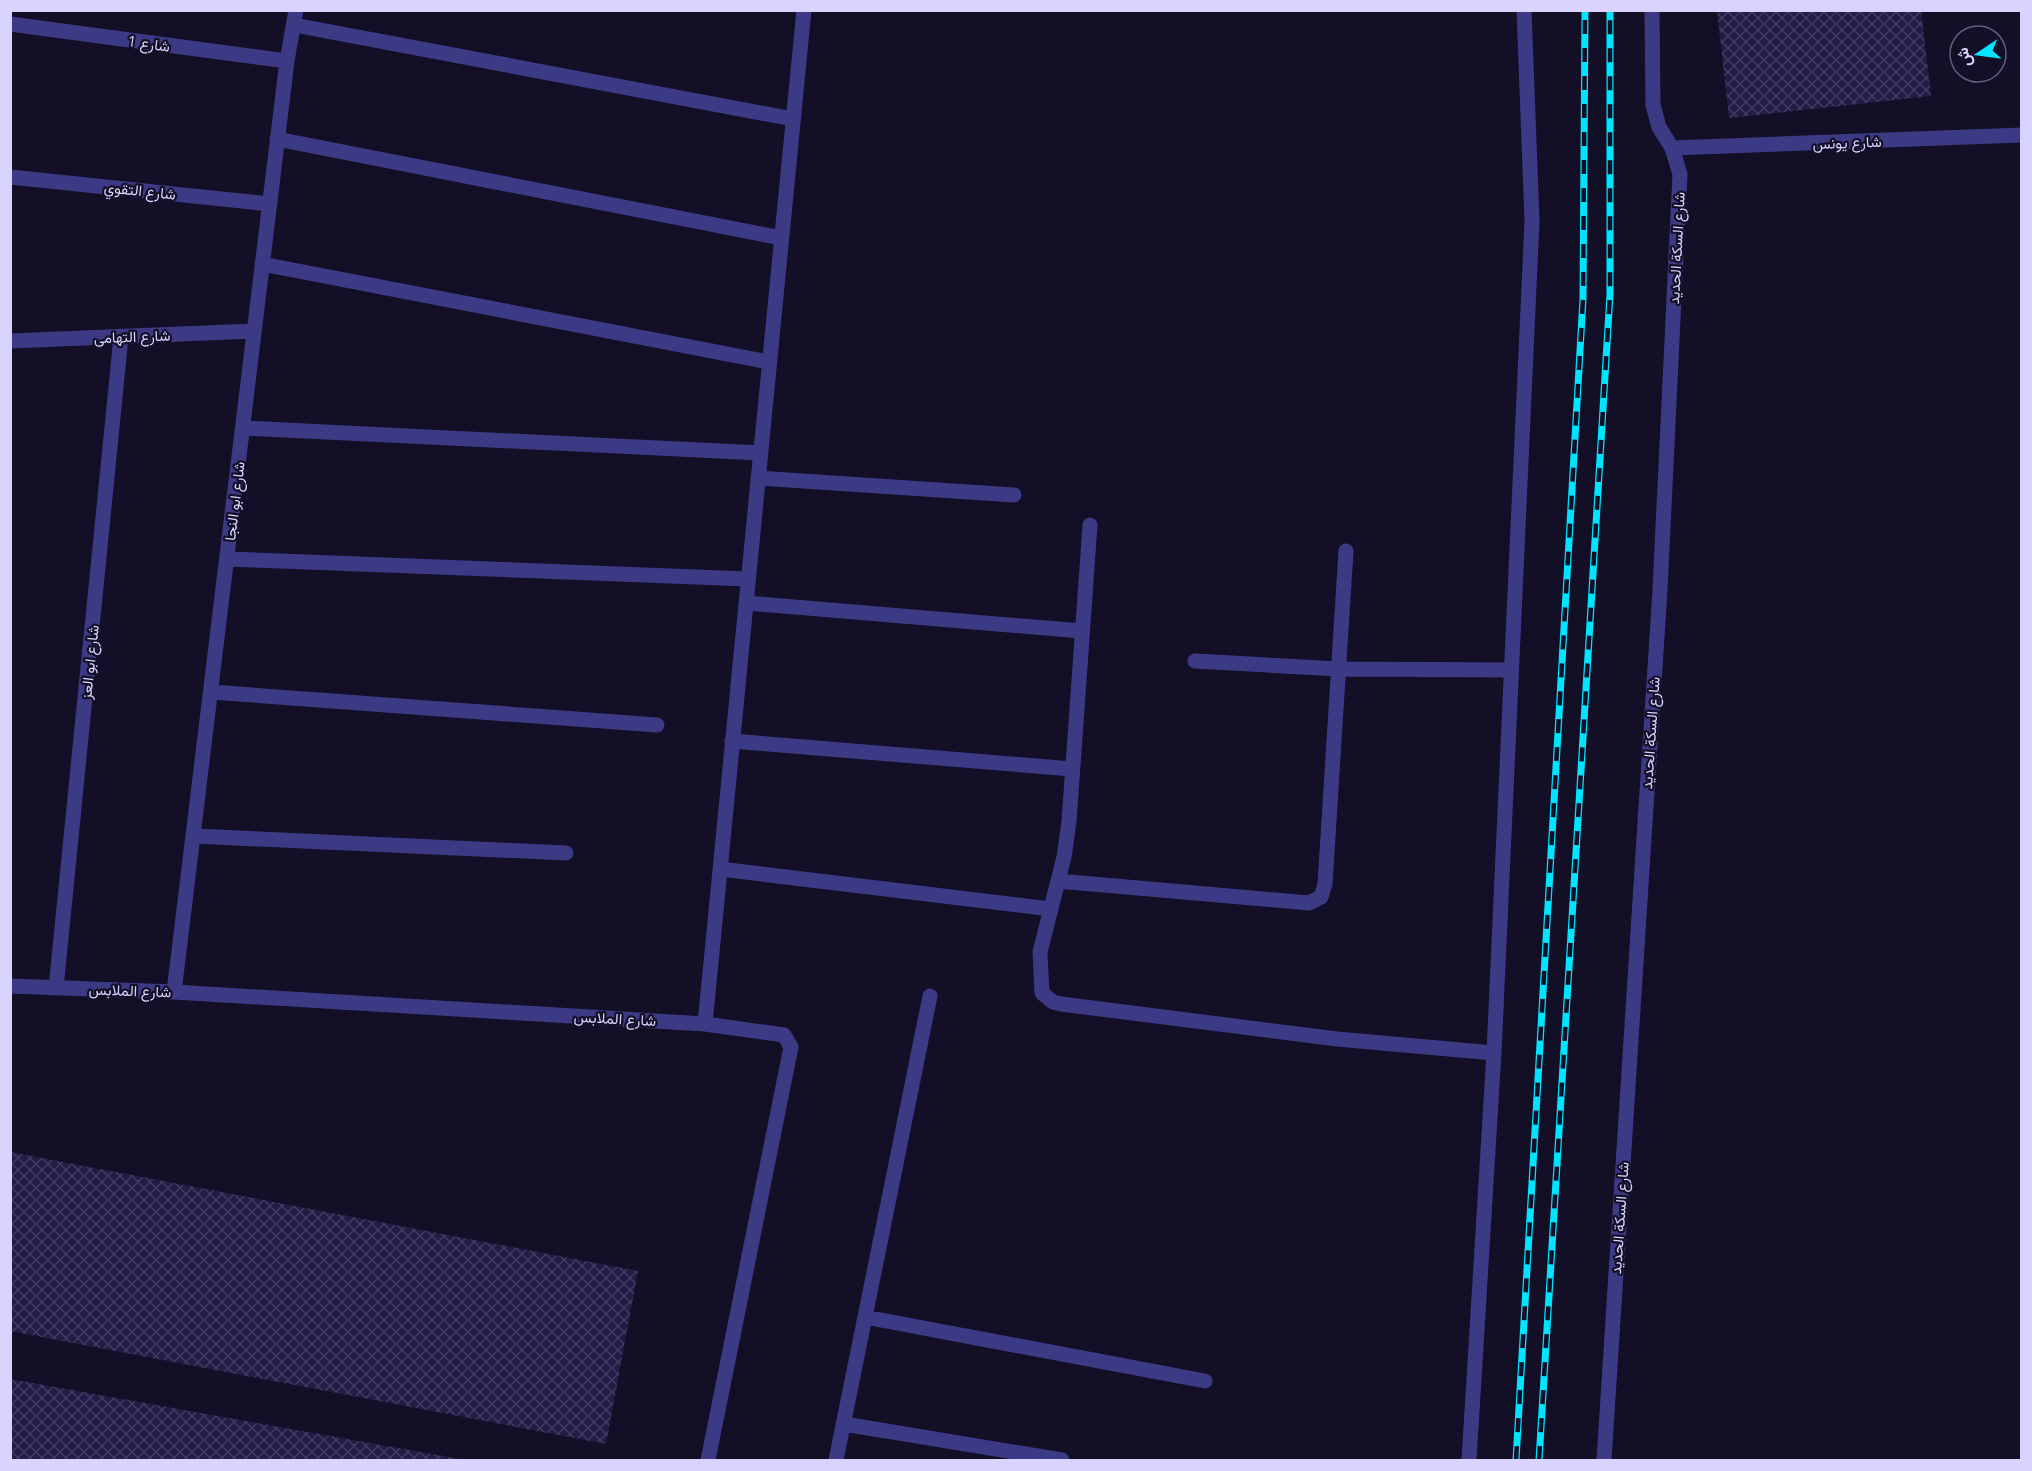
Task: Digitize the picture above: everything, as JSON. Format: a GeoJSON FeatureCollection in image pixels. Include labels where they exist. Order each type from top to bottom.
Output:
{"type":"FeatureCollection","features":[{"type":"Feature","properties":{"kind":"street"},"geometry":{"type":"LineString","coordinates":[[705,1024],[804,10]]}},
{"type":"Feature","properties":{"kind":"street"},"geometry":{"type":"LineString","coordinates":[[1468,1461],[1494,1053],[1532,221],[1524,10]]}},
{"type":"Feature","properties":{"kind":"street","name":"شارع السكة الحديد"},"geometry":{"type":"LineString","coordinates":[[1604,1461],[1660,590],[1680,174],[1672,148],[1659,128],[1653,105],[1652,10]]}},
{"type":"Feature","properties":{"kind":"street"},"geometry":{"type":"LineString","coordinates":[[295,18],[793,119]]}},
{"type":"Feature","properties":{"kind":"street","name":"شارع ابو النجا"},"geometry":{"type":"LineString","coordinates":[[174,992],[277,139],[295,18]]}},
{"type":"Feature","properties":{"kind":"street","name":"شارع 1"},"geometry":{"type":"LineString","coordinates":[[10,24],[287,61]]}},
{"type":"Feature","properties":{"kind":"street","name":"شارع يونس"},"geometry":{"type":"LineString","coordinates":[[1672,148],[2022,135]]}},
{"type":"Feature","properties":{"kind":"street"},"geometry":{"type":"LineString","coordinates":[[277,139],[781,238]]}},
{"type":"Feature","properties":{"kind":"street","name":"شارع التقوي"},"geometry":{"type":"LineString","coordinates":[[10,177],[270,204]]}},
{"type":"Feature","properties":{"kind":"street"},"geometry":{"type":"LineString","coordinates":[[262,264],[769,362]]}},
{"type":"Feature","properties":{"kind":"street","name":"شارع التهامى"},"geometry":{"type":"LineString","coordinates":[[10,341],[254,331]]}},
{"type":"Feature","properties":{"kind":"street","name":"شارع ابو العز"},"geometry":{"type":"LineString","coordinates":[[56,988],[121,337]]}},
{"type":"Feature","properties":{"kind":"street"},"geometry":{"type":"LineString","coordinates":[[243,428],[760,453]]}},
{"type":"Feature","properties":{"kind":"street"},"geometry":{"type":"LineString","coordinates":[[758,478],[1014,495]]}},
{"type":"Feature","properties":{"kind":"street"},"geometry":{"type":"LineString","coordinates":[[1090,525],[1066,844],[1040,952],[1042,993],[1053,1002],[1337,1039],[1494,1053]]}},
{"type":"Feature","properties":{"kind":"street"},"geometry":{"type":"LineString","coordinates":[[1058,881],[1309,903],[1322,897],[1325,884],[1346,551]]}},
{"type":"Feature","properties":{"kind":"street"},"geometry":{"type":"LineString","coordinates":[[227,559],[748,579]]}},
{"type":"Feature","properties":{"kind":"street"},"geometry":{"type":"LineString","coordinates":[[746,603],[1082,631]]}},
{"type":"Feature","properties":{"kind":"street"},"geometry":{"type":"LineString","coordinates":[[1195,661],[1339,669],[1511,670]]}},
{"type":"Feature","properties":{"kind":"street"},"geometry":{"type":"LineString","coordinates":[[211,692],[657,725]]}},
{"type":"Feature","properties":{"kind":"street"},"geometry":{"type":"LineString","coordinates":[[732,741],[1072,769]]}},
{"type":"Feature","properties":{"kind":"street"},"geometry":{"type":"LineString","coordinates":[[193,836],[566,853]]}},
{"type":"Feature","properties":{"kind":"street"},"geometry":{"type":"LineString","coordinates":[[720,869],[1051,909]]}},
{"type":"Feature","properties":{"kind":"street","name":"شارع الملابس"},"geometry":{"type":"LineString","coordinates":[[10,986],[174,992],[705,1024],[777,1032],[784,1035],[791,1047],[708,1461]]}},
{"type":"Feature","properties":{"kind":"street"},"geometry":{"type":"LineString","coordinates":[[836,1461],[930,996]]}},
{"type":"Feature","properties":{"kind":"street"},"geometry":{"type":"LineString","coordinates":[[865,1317],[1205,1381]]}},
{"type":"Feature","properties":{"kind":"street"},"geometry":{"type":"LineString","coordinates":[[844,1424],[1062,1461]]}},
{"type":"Feature","properties":{"kind":"building"},"geometry":{"type":"Polygon","coordinates":[[[1717,10],[1921,10],[1931,96],[1729,118],[1717,10]]]}},
{"type":"Feature","properties":{"kind":"building"},"geometry":{"type":"Polygon","coordinates":[[[10,1152],[638,1271],[606,1444],[10,1331],[10,1152]]]}},
{"type":"Feature","properties":{"kind":"building"},"geometry":{"type":"Polygon","coordinates":[[[10,1379],[460,1459],[460,1460],[10,1460],[10,1379]]]}},
{"type":"Feature","properties":{"kind":"railway"},"geometry":{"type":"LineString","coordinates":[[1516,1460],[1583,299],[1585,10]]}},
{"type":"Feature","properties":{"kind":"railway"},"geometry":{"type":"LineString","coordinates":[[1539,1460],[1610,294],[1610,10]]}}]}
